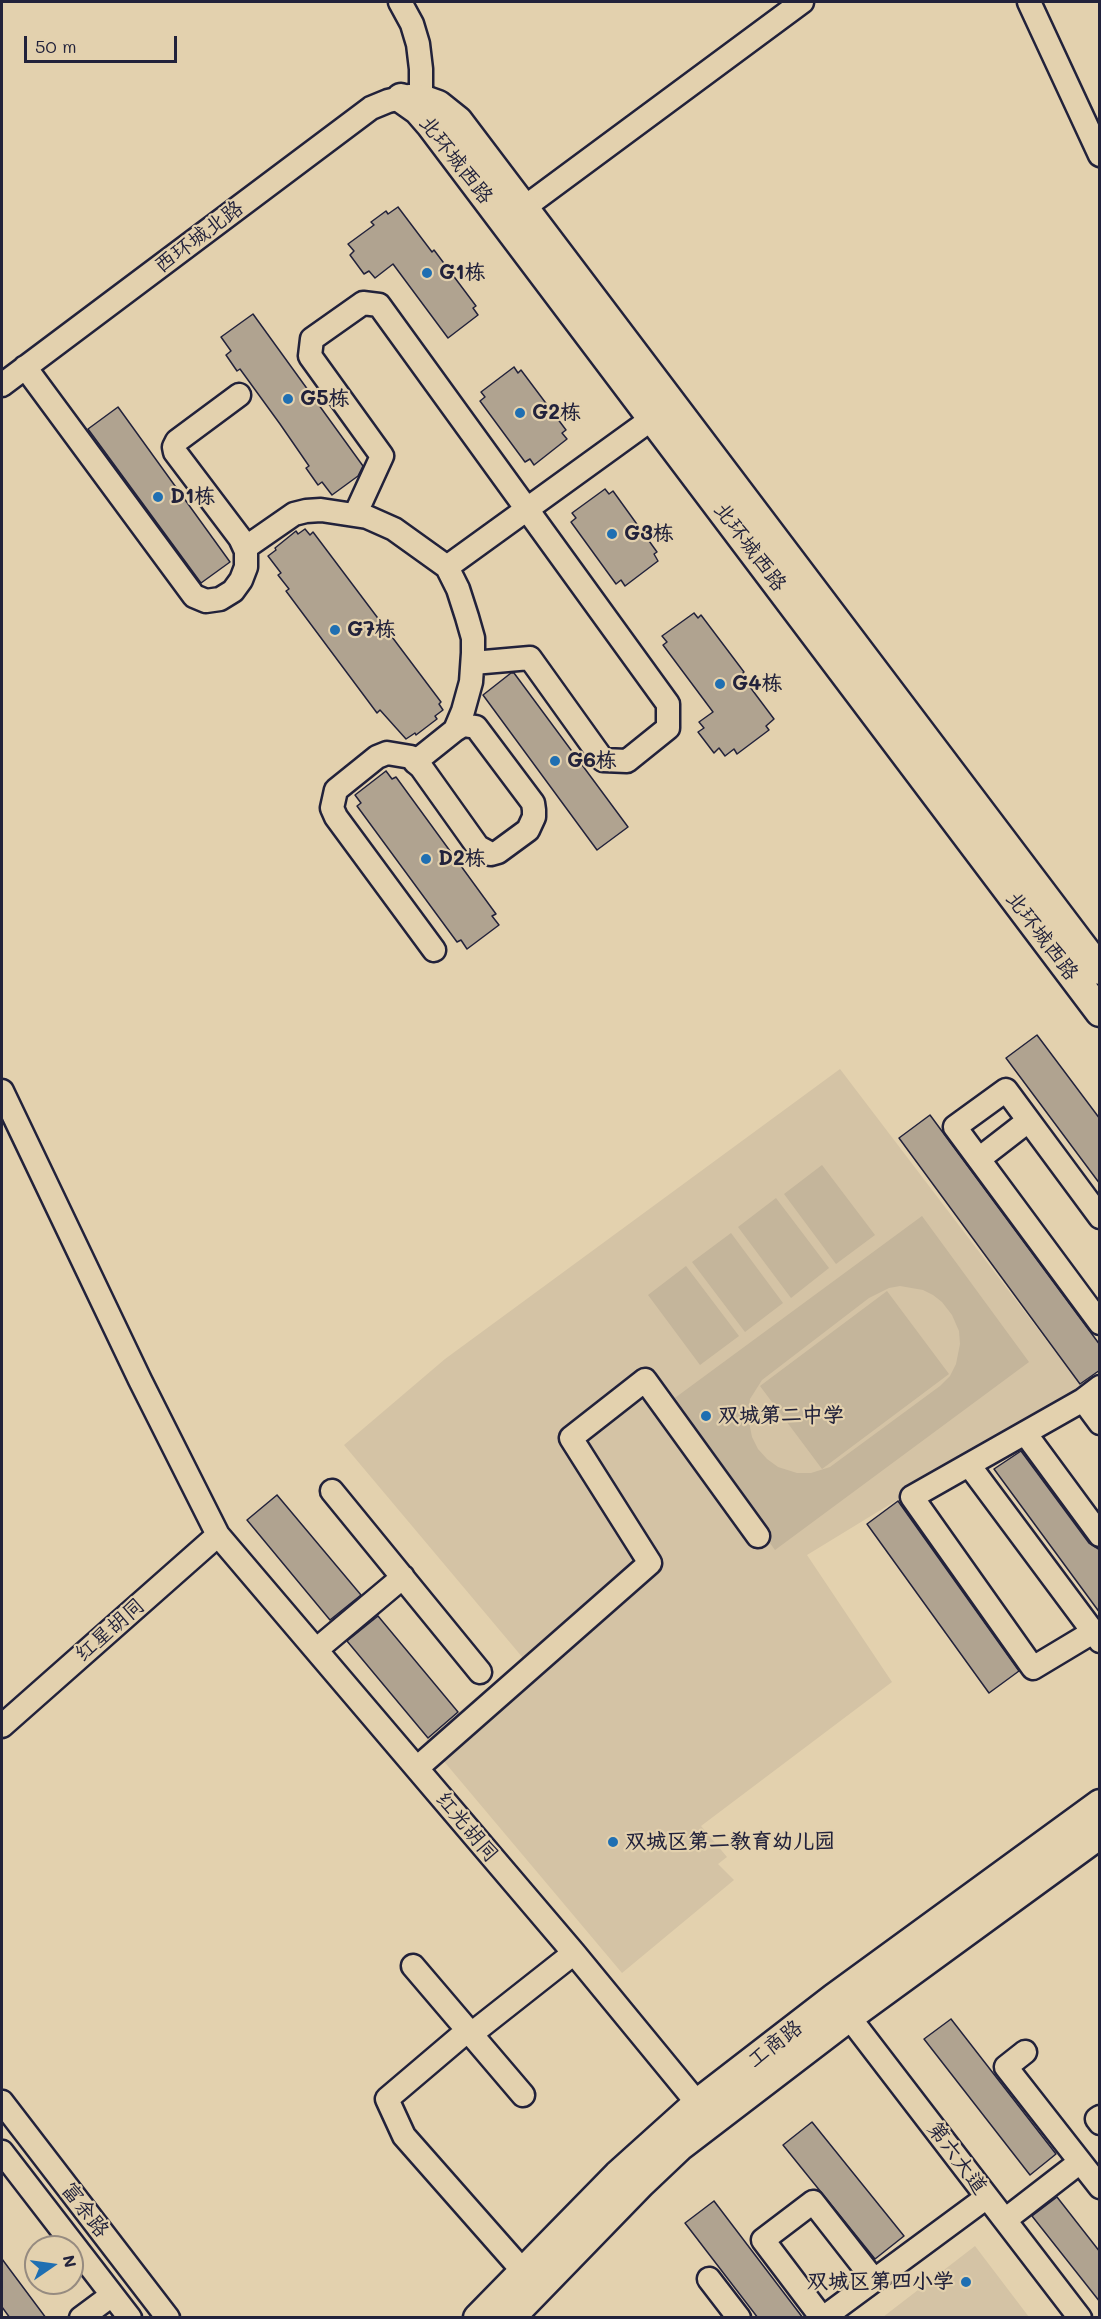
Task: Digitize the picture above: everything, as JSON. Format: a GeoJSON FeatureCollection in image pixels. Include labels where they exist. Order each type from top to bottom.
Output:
{"type":"FeatureCollection","features":[{"type":"Feature","properties":{"kind":"main road","name":"北环城西路"},"geometry":{"type":"LineString","coordinates":[[413,103],[438,105],[458,121],[525,207],[663,411],[1100,1012]]}},
{"type":"Feature","properties":{"kind":"main road","name":"北环城西路"},"geometry":{"type":"LineString","coordinates":[[413,103],[663,411],[1100,970]]}},
{"type":"Feature","properties":{"kind":"main road","name":"工商路"},"geometry":{"type":"LineString","coordinates":[[478,2318],[618,2175],[705,2113],[842,2008],[1100,1804]]}},
{"type":"Feature","properties":{"kind":"main road","name":"工商路"},"geometry":{"type":"LineString","coordinates":[[842,2008],[1100,1834]]}},
{"type":"Feature","properties":{"kind":"main road","name":"工商路"},"geometry":{"type":"LineString","coordinates":[[510,2318],[679,2147],[705,2113]]}},
{"type":"Feature","properties":{"kind":"street"},"geometry":{"type":"LineString","coordinates":[[400,2],[412,24],[418,44],[421,69],[413,103]]}},
{"type":"Feature","properties":{"kind":"street"},"geometry":{"type":"LineString","coordinates":[[525,207],[802,2]]}},
{"type":"Feature","properties":{"kind":"street"},"geometry":{"type":"LineString","coordinates":[[1029,2],[1100,155]]}},
{"type":"Feature","properties":{"kind":"street","name":"西环城北路"},"geometry":{"type":"LineString","coordinates":[[2,385],[371,108],[388,100],[413,103]]}},
{"type":"Feature","properties":{"kind":"street"},"geometry":{"type":"LineString","coordinates":[[355,515],[382,456],[310,356],[312,339],[363,303],[379,306],[669,704],[668,728],[627,761],[603,760],[530,658],[473,663]]}},
{"type":"Feature","properties":{"kind":"street"},"geometry":{"type":"LineString","coordinates":[[25,368],[194,596],[206,601],[220,599],[233,591],[246,567],[245,548],[240,538],[175,452],[174,447],[177,441],[239,395]]}},
{"type":"Feature","properties":{"kind":"street"},"geometry":{"type":"LineString","coordinates":[[447,567],[663,411]]}},
{"type":"Feature","properties":{"kind":"street"},"geometry":{"type":"LineString","coordinates":[[245,548],[285,520],[300,513],[321,510],[367,517],[394,529],[447,567],[458,589],[473,638],[473,663],[467,698],[455,730]]}},
{"type":"Feature","properties":{"kind":"street"},"geometry":{"type":"LineString","coordinates":[[415,762],[455,730],[470,724],[482,732],[533,803],[534,817],[528,830],[498,852],[491,854],[478,847],[411,757],[387,753],[377,757],[336,790],[332,808],[336,817],[434,950]]}},
{"type":"Feature","properties":{"kind":"street"},"geometry":{"type":"LineString","coordinates":[[1100,1217],[1006,1090],[955,1127],[1100,1323]]}},
{"type":"Feature","properties":{"kind":"street","name":"红光胡同"},"geometry":{"type":"LineString","coordinates":[[2,1092],[140,1380],[218,1535],[574,1953],[705,2113]]}},
{"type":"Feature","properties":{"kind":"street"},"geometry":{"type":"LineString","coordinates":[[979,1159],[1028,1121]]}},
{"type":"Feature","properties":{"kind":"street"},"geometry":{"type":"LineString","coordinates":[[417,1768],[650,1563],[571,1438],[645,1380],[758,1536]]}},
{"type":"Feature","properties":{"kind":"street"},"geometry":{"type":"LineString","coordinates":[[969,1465],[1096,1637],[1033,1668],[912,1497],[1091,1394],[1100,1423]]}},
{"type":"Feature","properties":{"kind":"street"},"geometry":{"type":"LineString","coordinates":[[1025,1433],[1100,1535]]}},
{"type":"Feature","properties":{"kind":"street"},"geometry":{"type":"LineString","coordinates":[[332,1491],[480,1672]]}},
{"type":"Feature","properties":{"kind":"street","name":"红星胡同"},"geometry":{"type":"LineString","coordinates":[[2,1726],[218,1535]]}},
{"type":"Feature","properties":{"kind":"street"},"geometry":{"type":"LineString","coordinates":[[316,1650],[403,1577]]}},
{"type":"Feature","properties":{"kind":"street"},"geometry":{"type":"LineString","coordinates":[[523,2271],[404,2136],[387,2099],[574,1953]]}},
{"type":"Feature","properties":{"kind":"street"},"geometry":{"type":"LineString","coordinates":[[413,1966],[523,2095]]}},
{"type":"Feature","properties":{"kind":"street","name":"第六大道"},"geometry":{"type":"LineString","coordinates":[[842,2008],[1080,2318]]}},
{"type":"Feature","properties":{"kind":"street"},"geometry":{"type":"LineString","coordinates":[[1025,2052],[1006,2067],[1100,2187]]}},
{"type":"Feature","properties":{"kind":"street","name":"富余路"},"geometry":{"type":"LineString","coordinates":[[2,2102],[168,2318]]}},
{"type":"Feature","properties":{"kind":"street"},"geometry":{"type":"LineString","coordinates":[[1100,2117],[1097,2119],[1100,2122]]}},
{"type":"Feature","properties":{"kind":"street","name":"富余路"},"geometry":{"type":"LineString","coordinates":[[2,2152],[130,2318]]}},
{"type":"Feature","properties":{"kind":"street"},"geometry":{"type":"LineString","coordinates":[[1005,2220],[1080,2162]]}},
{"type":"Feature","properties":{"kind":"street"},"geometry":{"type":"LineString","coordinates":[[874,2280],[813,2202],[763,2240],[822,2318],[987,2198]]}},
{"type":"Feature","properties":{"kind":"street"},"geometry":{"type":"LineString","coordinates":[[709,2279],[739,2318]]}},
{"type":"Feature","properties":{"kind":"street"},"geometry":{"type":"LineString","coordinates":[[81,2318],[112,2295]]}},
{"type":"Feature","properties":{"kind":"shaded area","name":"双城第二中学"},"geometry":{"type":"Polygon","coordinates":[[[840,1069],[1082,1387],[807,1555],[892,1682],[701,1826],[727,1857],[718,1864],[734,1880],[622,1973],[426,1740],[523,1658],[344,1445],[445,1359],[840,1069]]]}},
{"type":"Feature","properties":{"kind":"shaded area"},"geometry":{"type":"Polygon","coordinates":[[[822,1165],[875,1235],[836,1264],[784,1194],[822,1165]]]}},
{"type":"Feature","properties":{"kind":"shaded area"},"geometry":{"type":"Polygon","coordinates":[[[776,1198],[829,1268],[791,1298],[738,1227],[776,1198]]]}},
{"type":"Feature","properties":{"kind":"shaded area"},"geometry":{"type":"Polygon","coordinates":[[[922,1216],[1029,1362],[775,1550],[668,1403],[922,1216]],[[900,1286],[889,1288],[869,1298],[762,1380],[750,1399],[748,1417],[752,1437],[758,1449],[767,1459],[778,1467],[797,1473],[811,1473],[830,1467],[940,1386],[950,1376],[956,1364],[960,1344],[959,1331],[952,1315],[942,1302],[923,1290],[900,1286]]]}},
{"type":"Feature","properties":{"kind":"shaded area"},"geometry":{"type":"Polygon","coordinates":[[[731,1233],[783,1303],[745,1332],[692,1262],[731,1233]]]}},
{"type":"Feature","properties":{"kind":"shaded area"},"geometry":{"type":"Polygon","coordinates":[[[686,1266],[739,1336],[700,1365],[648,1295],[686,1266]]]}},
{"type":"Feature","properties":{"kind":"shaded area"},"geometry":{"type":"Polygon","coordinates":[[[887,1291],[949,1374],[822,1469],[760,1386],[887,1291]]]}},
{"type":"Feature","properties":{"kind":"shaded area","name":"双城区第四小学"},"geometry":{"type":"Polygon","coordinates":[[[975,2246],[1029,2317],[883,2317],[975,2246]]]}},
{"type":"Feature","properties":{"kind":"building","name":"G1栋"},"geometry":{"type":"Polygon","coordinates":[[[398,207],[476,306],[473,308],[478,315],[448,338],[393,264],[375,278],[369,271],[364,274],[350,255],[354,251],[348,244],[374,225],[371,222],[386,211],[388,214],[398,207]]]}},
{"type":"Feature","properties":{"kind":"building","name":"G5栋"},"geometry":{"type":"Polygon","coordinates":[[[253,314],[363,466],[358,476],[332,495],[322,482],[318,485],[306,468],[309,466],[280,424],[240,369],[237,371],[226,355],[231,351],[221,337],[253,314]]]}},
{"type":"Feature","properties":{"kind":"building","name":"G2栋"},"geometry":{"type":"Polygon","coordinates":[[[514,367],[518,373],[521,370],[566,430],[562,433],[567,439],[534,465],[530,459],[525,462],[480,401],[485,397],[481,392],[514,367]]]}},
{"type":"Feature","properties":{"kind":"building","name":"D1栋"},"geometry":{"type":"Polygon","coordinates":[[[118,407],[230,562],[201,583],[88,429],[118,407]]]}},
{"type":"Feature","properties":{"kind":"building","name":"G3栋"},"geometry":{"type":"Polygon","coordinates":[[[605,489],[609,494],[613,491],[657,552],[654,554],[658,561],[625,586],[621,580],[616,584],[571,522],[576,518],[572,513],[605,489]]]}},
{"type":"Feature","properties":{"kind":"building","name":"G7栋"},"geometry":{"type":"Polygon","coordinates":[[[305,529],[310,535],[313,532],[441,702],[439,704],[443,710],[435,716],[437,719],[416,735],[415,733],[406,739],[380,710],[377,713],[286,591],[289,589],[278,575],[281,573],[268,556],[296,531],[298,534],[305,529]]]}},
{"type":"Feature","properties":{"kind":"building","name":"G4栋"},"geometry":{"type":"Polygon","coordinates":[[[694,613],[698,618],[701,615],[744,672],[741,675],[774,719],[766,726],[769,730],[737,754],[734,749],[725,756],[719,748],[714,753],[698,732],[704,728],[699,722],[713,712],[663,645],[667,642],[662,636],[694,613]]]}},
{"type":"Feature","properties":{"kind":"building","name":"G6栋"},"geometry":{"type":"Polygon","coordinates":[[[514,673],[628,827],[597,850],[483,695],[514,673]]]}},
{"type":"Feature","properties":{"kind":"building","name":"D2栋"},"geometry":{"type":"Polygon","coordinates":[[[386,771],[392,779],[396,777],[496,914],[492,916],[499,925],[467,949],[461,940],[457,942],[357,806],[361,803],[355,795],[386,771]]]}},
{"type":"Feature","properties":{"kind":"building"},"geometry":{"type":"Polygon","coordinates":[[[1037,1035],[1100,1119],[1100,1184],[1006,1058],[1037,1035]]]}},
{"type":"Feature","properties":{"kind":"building"},"geometry":{"type":"Polygon","coordinates":[[[930,1115],[1100,1345],[1100,1370],[1080,1384],[899,1138],[930,1115]]]}},
{"type":"Feature","properties":{"kind":"building"},"geometry":{"type":"Polygon","coordinates":[[[1021,1451],[1089,1543],[1100,1550],[1100,1613],[994,1469],[1021,1451]]]}},
{"type":"Feature","properties":{"kind":"building"},"geometry":{"type":"Polygon","coordinates":[[[277,1495],[361,1595],[330,1620],[247,1520],[277,1495]]]}},
{"type":"Feature","properties":{"kind":"building"},"geometry":{"type":"Polygon","coordinates":[[[898,1501],[1019,1671],[989,1693],[867,1524],[898,1501]]]}},
{"type":"Feature","properties":{"kind":"building"},"geometry":{"type":"Polygon","coordinates":[[[378,1616],[458,1712],[428,1738],[347,1641],[378,1616]]]}},
{"type":"Feature","properties":{"kind":"building"},"geometry":{"type":"Polygon","coordinates":[[[951,2019],[1056,2154],[1030,2175],[924,2039],[951,2019]]]}},
{"type":"Feature","properties":{"kind":"building"},"geometry":{"type":"Polygon","coordinates":[[[812,2122],[904,2236],[875,2259],[783,2145],[812,2122]]]}},
{"type":"Feature","properties":{"kind":"building"},"geometry":{"type":"Polygon","coordinates":[[[1057,2197],[1100,2252],[1100,2302],[1032,2216],[1057,2197]]]}},
{"type":"Feature","properties":{"kind":"building"},"geometry":{"type":"Polygon","coordinates":[[[714,2201],[803,2318],[758,2318],[685,2223],[714,2201]]]}},
{"type":"Feature","properties":{"kind":"building"},"geometry":{"type":"Polygon","coordinates":[[[2,2259],[24,2288],[24,2295],[29,2295],[46,2318],[10,2318],[2,2307],[2,2259]]]}},
{"type":"Feature","properties":{"kind":"place","name":"G1栋"},"geometry":{"type":"Point","coordinates":[427,273]}},
{"type":"Feature","properties":{"kind":"place","name":"G5栋"},"geometry":{"type":"Point","coordinates":[288,399]}},
{"type":"Feature","properties":{"kind":"place","name":"G2栋"},"geometry":{"type":"Point","coordinates":[520,413]}},
{"type":"Feature","properties":{"kind":"place","name":"D1栋"},"geometry":{"type":"Point","coordinates":[158,497]}},
{"type":"Feature","properties":{"kind":"place","name":"G3栋"},"geometry":{"type":"Point","coordinates":[612,534]}},
{"type":"Feature","properties":{"kind":"place","name":"G7栋"},"geometry":{"type":"Point","coordinates":[335,630]}},
{"type":"Feature","properties":{"kind":"place","name":"G4栋"},"geometry":{"type":"Point","coordinates":[720,684]}},
{"type":"Feature","properties":{"kind":"place","name":"G6栋"},"geometry":{"type":"Point","coordinates":[555,761]}},
{"type":"Feature","properties":{"kind":"place","name":"D2栋"},"geometry":{"type":"Point","coordinates":[426,859]}},
{"type":"Feature","properties":{"kind":"place","name":"双城第二中学"},"geometry":{"type":"Point","coordinates":[706,1416]}},
{"type":"Feature","properties":{"kind":"place","name":"双城区第二教育幼儿园"},"geometry":{"type":"Point","coordinates":[613,1842]}},
{"type":"Feature","properties":{"kind":"place","name":"双城区第四小学"},"geometry":{"type":"Point","coordinates":[966,2282]}}]}
